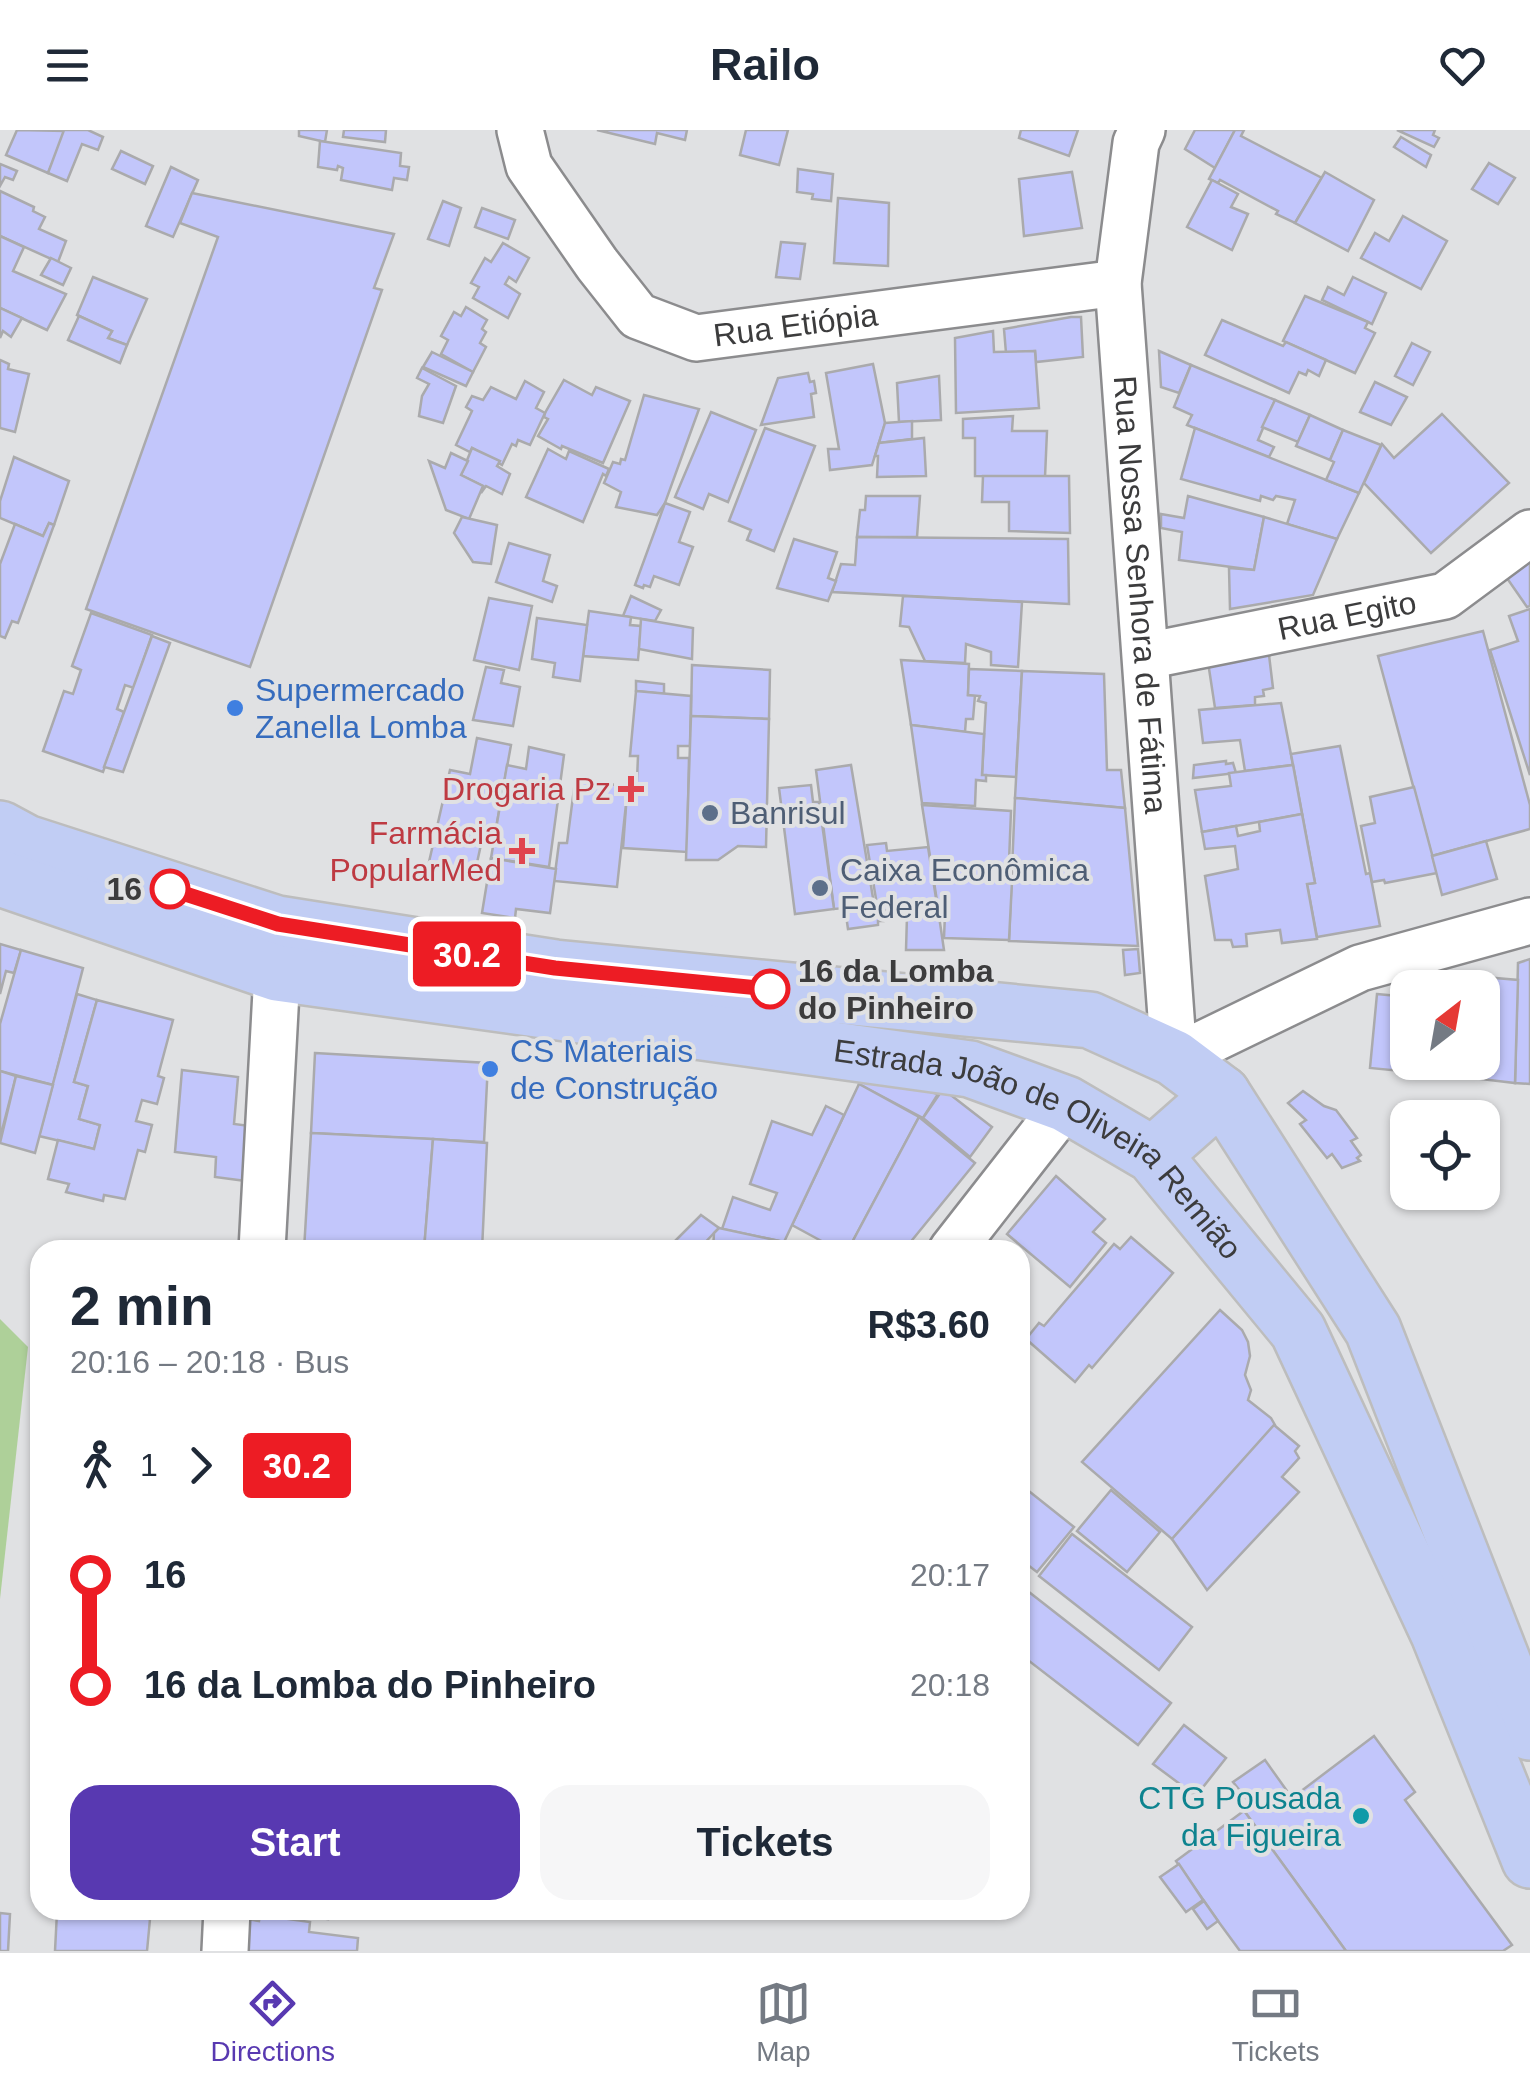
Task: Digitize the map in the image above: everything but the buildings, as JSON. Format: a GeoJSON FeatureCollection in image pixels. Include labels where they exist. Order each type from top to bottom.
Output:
{"type":"FeatureCollection","features":[{"type":"Feature","properties":{"kind":"main road","name":"Estrada João de Oliveira Remião"},"geometry":{"type":"LineString","coordinates":[[0,829],[26,843],[278,924],[555,968],[1090,1020],[1174,1058],[1222,1094],[1373,1330],[1530,1732]]}},
{"type":"Feature","properties":{"kind":"main road","name":"Estrada João de Oliveira Remião"},"geometry":{"type":"LineString","coordinates":[[0,878],[277,972],[970,1069],[1066,1104],[1153,1155],[1298,1332],[1439,1634],[1530,1860]]}},
{"type":"Feature","properties":{"kind":"main road"},"geometry":{"type":"LineString","coordinates":[[1066,1104],[1090,1020]]}},
{"type":"Feature","properties":{"kind":"main road"},"geometry":{"type":"LineString","coordinates":[[1153,1155],[1222,1094]]}},
{"type":"Feature","properties":{"kind":"street","name":"Rua Etiópia"},"geometry":{"type":"LineString","coordinates":[[520,130],[530,166],[638,316],[696,338],[1118,282]]}},
{"type":"Feature","properties":{"kind":"street","name":"Rua Nossa Senhora de Fátima"},"geometry":{"type":"LineString","coordinates":[[1142,130],[1136,143],[1118,282],[1174,1058]]}},
{"type":"Feature","properties":{"kind":"street","name":"Rua Egito"},"geometry":{"type":"LineString","coordinates":[[1146,656],[1445,596],[1530,533]]}},
{"type":"Feature","properties":{"kind":"street"},"geometry":{"type":"LineString","coordinates":[[1174,1058],[1360,968],[1530,922]]}},
{"type":"Feature","properties":{"kind":"street"},"geometry":{"type":"LineString","coordinates":[[263,1240],[277,972]]}},
{"type":"Feature","properties":{"kind":"street"},"geometry":{"type":"LineString","coordinates":[[960,1240],[1066,1104]]}},
{"type":"Feature","properties":{"kind":"street"},"geometry":{"type":"LineString","coordinates":[[225,1951],[227,1920]]}},
{"type":"Feature","properties":{"kind":"green space"},"geometry":{"type":"Polygon","coordinates":[[[0,1319],[28,1347],[0,1599],[0,1319]]]}},
{"type":"Feature","properties":{"kind":"bus line","name":"30.2"},"geometry":{"type":"LineString","coordinates":[[170,889],[278,924],[555,968],[770,989]]}},
{"type":"Feature","properties":{"kind":"place","name":"Supermercado Zanella Lomba"},"geometry":{"type":"Point","coordinates":[235,708]}},
{"type":"Feature","properties":{"kind":"place","name":"Drogaria Pz"},"geometry":{"type":"Point","coordinates":[631,789]}},
{"type":"Feature","properties":{"kind":"place","name":"Banrisul"},"geometry":{"type":"Point","coordinates":[710,813]}},
{"type":"Feature","properties":{"kind":"place","name":"Farmácia PopularMed"},"geometry":{"type":"Point","coordinates":[522,851]}},
{"type":"Feature","properties":{"kind":"place","name":"Caixa Econômica Federal"},"geometry":{"type":"Point","coordinates":[820,888]}},
{"type":"Feature","properties":{"kind":"place","name":"16"},"geometry":{"type":"Point","coordinates":[170,889]}},
{"type":"Feature","properties":{"kind":"place","name":"16 da Lomba do Pinheiro"},"geometry":{"type":"Point","coordinates":[770,989]}},
{"type":"Feature","properties":{"kind":"place","name":"CS Materiais de Construção"},"geometry":{"type":"Point","coordinates":[490,1069]}},
{"type":"Feature","properties":{"kind":"place","name":"CTG Pousada da Figueira"},"geometry":{"type":"Point","coordinates":[1361,1816]}}]}
